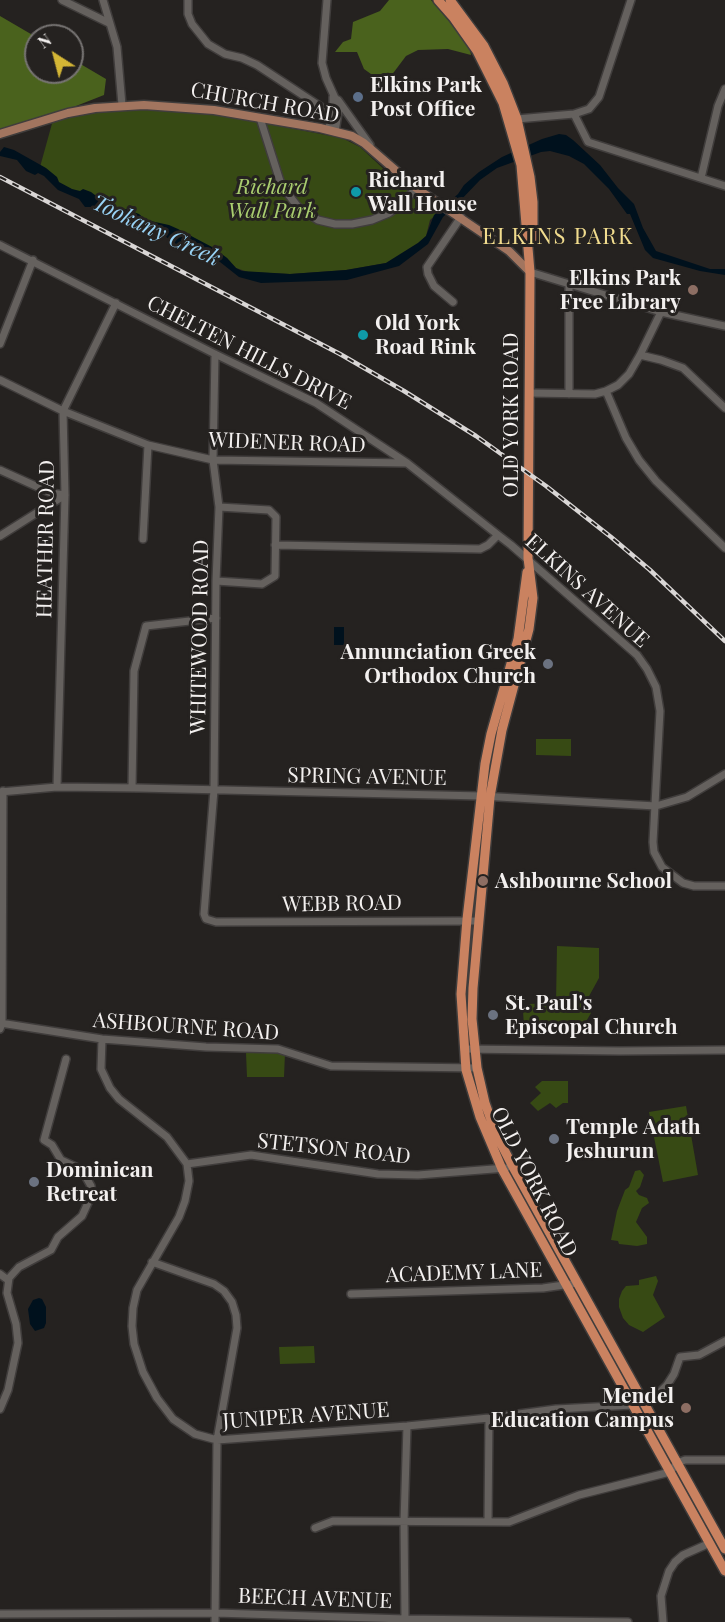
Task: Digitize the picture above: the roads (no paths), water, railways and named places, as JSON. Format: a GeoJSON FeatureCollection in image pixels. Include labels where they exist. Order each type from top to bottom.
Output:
{"type":"FeatureCollection","features":[{"type":"Feature","properties":{"kind":"highway","name":"OLD YORK ROAD"},"geometry":{"type":"LineString","coordinates":[[438,0],[463,29],[492,76],[521,148]]}},
{"type":"Feature","properties":{"kind":"highway","name":"OLD YORK ROAD"},"geometry":{"type":"LineString","coordinates":[[450,0],[484,45],[503,83],[517,119],[533,202],[530,272],[528,558],[533,598],[529,628],[486,797],[467,919],[461,994],[466,1068],[480,1117],[502,1169],[725,1571]]}},
{"type":"Feature","properties":{"kind":"highway","name":"OLD YORK ROAD"},"geometry":{"type":"LineString","coordinates":[[486,797],[472,1019],[477,1068],[485,1103],[496,1134],[513,1167],[725,1549]]}},
{"type":"Feature","properties":{"kind":"main road","name":"CHURCH ROAD"},"geometry":{"type":"LineString","coordinates":[[0,134],[68,113],[122,105],[179,106],[214,110],[352,136],[364,143],[416,188],[509,251],[530,272]]}},
{"type":"Feature","properties":{"kind":"street"},"geometry":{"type":"LineString","coordinates":[[62,0],[109,23]]}},
{"type":"Feature","properties":{"kind":"street"},"geometry":{"type":"LineString","coordinates":[[103,0],[117,47],[122,105]]}},
{"type":"Feature","properties":{"kind":"street"},"geometry":{"type":"LineString","coordinates":[[188,0],[188,14],[192,24],[208,44],[225,54],[257,65],[335,113]]}},
{"type":"Feature","properties":{"kind":"street"},"geometry":{"type":"LineString","coordinates":[[327,0],[322,63],[334,104],[335,113],[331,131]]}},
{"type":"Feature","properties":{"kind":"street"},"geometry":{"type":"LineString","coordinates":[[517,119],[574,114],[589,109],[599,97],[631,0]]}},
{"type":"Feature","properties":{"kind":"street"},"geometry":{"type":"LineString","coordinates":[[701,178],[718,106],[725,89]]}},
{"type":"Feature","properties":{"kind":"street"},"geometry":{"type":"LineString","coordinates":[[332,92],[375,152]]}},
{"type":"Feature","properties":{"kind":"street"},"geometry":{"type":"LineString","coordinates":[[574,114],[588,142],[725,186]]}},
{"type":"Feature","properties":{"kind":"street"},"geometry":{"type":"LineString","coordinates":[[260,118],[280,181],[298,207],[318,220],[336,224],[352,224],[372,220],[389,213],[404,202],[416,188]]}},
{"type":"Feature","properties":{"kind":"street"},"geometry":{"type":"LineString","coordinates":[[453,302],[434,286],[427,267],[459,216]]}},
{"type":"Feature","properties":{"kind":"street","name":"CHELTEN HILLS DRIVE"},"geometry":{"type":"LineString","coordinates":[[0,244],[316,403],[407,463],[498,535]]}},
{"type":"Feature","properties":{"kind":"street"},"geometry":{"type":"LineString","coordinates":[[0,344],[33,260]]}},
{"type":"Feature","properties":{"kind":"street","name":"CHURCH ROAD"},"geometry":{"type":"LineString","coordinates":[[530,272],[661,312],[725,326]]}},
{"type":"Feature","properties":{"kind":"street"},"geometry":{"type":"LineString","coordinates":[[569,284],[569,393]]}},
{"type":"Feature","properties":{"kind":"street","name":"HEATHER ROAD"},"geometry":{"type":"LineString","coordinates":[[57,788],[65,495],[63,411],[116,303]]}},
{"type":"Feature","properties":{"kind":"street"},"geometry":{"type":"LineString","coordinates":[[529,393],[595,394],[606,392],[618,385],[624,380],[640,355],[661,312]]}},
{"type":"Feature","properties":{"kind":"street","name":"WHITEWOOD ROAD"},"geometry":{"type":"LineString","coordinates":[[206,919],[203,909],[214,790],[219,507],[213,460],[215,354]]}},
{"type":"Feature","properties":{"kind":"street"},"geometry":{"type":"LineString","coordinates":[[640,355],[683,368],[725,408]]}},
{"type":"Feature","properties":{"kind":"street","name":"WIDENER ROAD"},"geometry":{"type":"LineString","coordinates":[[0,380],[63,411],[148,445],[213,460],[407,463]]}},
{"type":"Feature","properties":{"kind":"street"},"geometry":{"type":"LineString","coordinates":[[606,392],[626,438],[639,460],[656,481],[725,548]]}},
{"type":"Feature","properties":{"kind":"street"},"geometry":{"type":"LineString","coordinates":[[143,539],[148,445]]}},
{"type":"Feature","properties":{"kind":"street"},"geometry":{"type":"LineString","coordinates":[[0,470],[51,493],[65,495]]}},
{"type":"Feature","properties":{"kind":"street"},"geometry":{"type":"LineString","coordinates":[[0,536],[65,495]]}},
{"type":"Feature","properties":{"kind":"street"},"geometry":{"type":"LineString","coordinates":[[216,581],[262,584],[275,576],[276,517],[269,510],[219,507]]}},
{"type":"Feature","properties":{"kind":"street","name":"ELKINS AVENUE"},"geometry":{"type":"LineString","coordinates":[[275,545],[480,549],[498,535],[528,558],[637,655],[647,669],[656,687],[660,711],[654,852],[662,867],[683,883],[694,886],[725,886]]}},
{"type":"Feature","properties":{"kind":"street"},"geometry":{"type":"LineString","coordinates":[[132,788],[134,671],[146,626],[216,618]]}},
{"type":"Feature","properties":{"kind":"street","name":"SPRING AVENUE"},"geometry":{"type":"LineString","coordinates":[[1,791],[132,788],[486,797],[656,806],[687,797],[725,774]]}},
{"type":"Feature","properties":{"kind":"street"},"geometry":{"type":"LineString","coordinates":[[1,791],[1,1025]]}},
{"type":"Feature","properties":{"kind":"street","name":"WEBB ROAD"},"geometry":{"type":"LineString","coordinates":[[206,919],[216,922],[467,919],[479,921]]}},
{"type":"Feature","properties":{"kind":"street","name":"ASHBOURNE ROAD"},"geometry":{"type":"LineString","coordinates":[[1,1025],[102,1039],[206,1047],[278,1049],[331,1066],[477,1068]]}},
{"type":"Feature","properties":{"kind":"street"},"geometry":{"type":"LineString","coordinates":[[102,1039],[101,1069],[107,1085],[119,1099],[167,1137],[187,1164]]}},
{"type":"Feature","properties":{"kind":"street"},"geometry":{"type":"LineString","coordinates":[[464,1049],[725,1050]]}},
{"type":"Feature","properties":{"kind":"street"},"geometry":{"type":"LineString","coordinates":[[0,1409],[8,1390],[18,1343],[16,1324],[7,1293],[8,1280],[12,1272],[19,1267],[51,1250],[58,1237],[82,1216],[90,1201],[91,1186],[82,1170],[61,1160],[52,1145],[44,1140],[66,1059]]}},
{"type":"Feature","properties":{"kind":"street","name":"STETSON ROAD"},"geometry":{"type":"LineString","coordinates":[[187,1164],[251,1155],[378,1174],[418,1175],[513,1167]]}},
{"type":"Feature","properties":{"kind":"street","name":"JUNIPER AVENUE"},"geometry":{"type":"LineString","coordinates":[[187,1164],[189,1181],[185,1201],[138,1290],[133,1308],[134,1344],[143,1372],[157,1398],[173,1419],[195,1434],[217,1440],[406,1426],[556,1409],[633,1405]]}},
{"type":"Feature","properties":{"kind":"street"},"geometry":{"type":"LineString","coordinates":[[152,1262],[214,1284],[232,1302],[236,1315],[237,1328],[217,1440],[215,1622]]}},
{"type":"Feature","properties":{"kind":"street"},"geometry":{"type":"LineString","coordinates":[[0,1274],[8,1280]]}},
{"type":"Feature","properties":{"kind":"street","name":"ACADEMY LANE"},"geometry":{"type":"LineString","coordinates":[[351,1293],[543,1288],[578,1283]]}},
{"type":"Feature","properties":{"kind":"street"},"geometry":{"type":"LineString","coordinates":[[643,1401],[657,1395],[667,1385],[680,1357],[699,1355],[725,1341]]}},
{"type":"Feature","properties":{"kind":"street"},"geometry":{"type":"LineString","coordinates":[[488,1522],[489,1418]]}},
{"type":"Feature","properties":{"kind":"street"},"geometry":{"type":"LineString","coordinates":[[405,1619],[406,1426]]}},
{"type":"Feature","properties":{"kind":"street"},"geometry":{"type":"LineString","coordinates":[[315,1528],[333,1521],[509,1522],[579,1495],[670,1472],[677,1463],[685,1460],[725,1460]]}},
{"type":"Feature","properties":{"kind":"street"},"geometry":{"type":"LineString","coordinates":[[663,1622],[661,1596],[669,1571],[683,1556],[710,1543]]}},
{"type":"Feature","properties":{"kind":"street","name":"BEECH AVENUE"},"geometry":{"type":"LineString","coordinates":[[0,1614],[92,1618],[216,1613],[405,1619],[628,1622]]}},
{"type":"Feature","properties":{"kind":"water","name":"Tookany Creek"},"geometry":{"type":"Polygon","coordinates":[[[559,134],[566,135],[573,140],[600,165],[634,204],[643,228],[656,251],[710,269],[725,269],[725,275],[700,271],[653,258],[645,250],[630,214],[627,214],[609,189],[584,164],[569,156],[550,151],[497,168],[480,180],[443,217],[428,244],[399,266],[347,280],[261,283],[239,277],[220,262],[202,252],[176,244],[162,234],[117,215],[116,218],[95,207],[85,207],[79,199],[58,190],[44,176],[26,171],[17,160],[0,156],[4,147],[14,150],[46,168],[57,177],[59,182],[72,189],[91,192],[112,208],[122,211],[126,209],[139,214],[146,220],[178,229],[212,247],[242,271],[290,274],[346,270],[386,263],[426,236],[434,215],[479,172],[502,157],[559,134]]]}},
{"type":"Feature","properties":{"kind":"water"},"geometry":{"type":"Polygon","coordinates":[[[334,627],[344,627],[344,645],[334,645],[334,627]]]}},
{"type":"Feature","properties":{"kind":"water"},"geometry":{"type":"Polygon","coordinates":[[[39,1298],[46,1307],[46,1323],[44,1328],[35,1331],[30,1324],[28,1309],[33,1300],[39,1298]]]}},
{"type":"Feature","properties":{"kind":"railway"},"geometry":{"type":"LineString","coordinates":[[0,177],[340,354],[476,436],[546,486],[611,537],[650,570],[725,641]]}},
{"type":"Feature","properties":{"kind":"place","name":"Elkins Park Post Office"},"geometry":{"type":"Point","coordinates":[358,97]}},
{"type":"Feature","properties":{"kind":"place","name":"Richard Wall House"},"geometry":{"type":"Point","coordinates":[356,192]}},
{"type":"Feature","properties":{"kind":"place","name":"Elkins Park Free Library"},"geometry":{"type":"Point","coordinates":[693,290]}},
{"type":"Feature","properties":{"kind":"place","name":"Old York Road Rink"},"geometry":{"type":"Point","coordinates":[363,335]}},
{"type":"Feature","properties":{"kind":"place","name":"Annunciation Greek Orthodox Church"},"geometry":{"type":"Point","coordinates":[548,664]}},
{"type":"Feature","properties":{"kind":"place","name":"Ashbourne School"},"geometry":{"type":"Point","coordinates":[483,881]}},
{"type":"Feature","properties":{"kind":"place","name":"St. Paul's Episcopal Church"},"geometry":{"type":"Point","coordinates":[493,1015]}},
{"type":"Feature","properties":{"kind":"place","name":"Temple Adath Jeshurun"},"geometry":{"type":"Point","coordinates":[554,1139]}},
{"type":"Feature","properties":{"kind":"place","name":"Dominican Retreat"},"geometry":{"type":"Point","coordinates":[34,1182]}},
{"type":"Feature","properties":{"kind":"place","name":"Mendel Education Campus"},"geometry":{"type":"Point","coordinates":[686,1408]}},
{"type":"Feature","properties":{"kind":"district","name":"ELKINS PARK"},"geometry":{"type":"Point","coordinates":[558,237]}},
{"type":"Feature","properties":{"kind":"park label","name":"Richard Wall Park"},"geometry":{"type":"Point","coordinates":[272,199]}}]}
